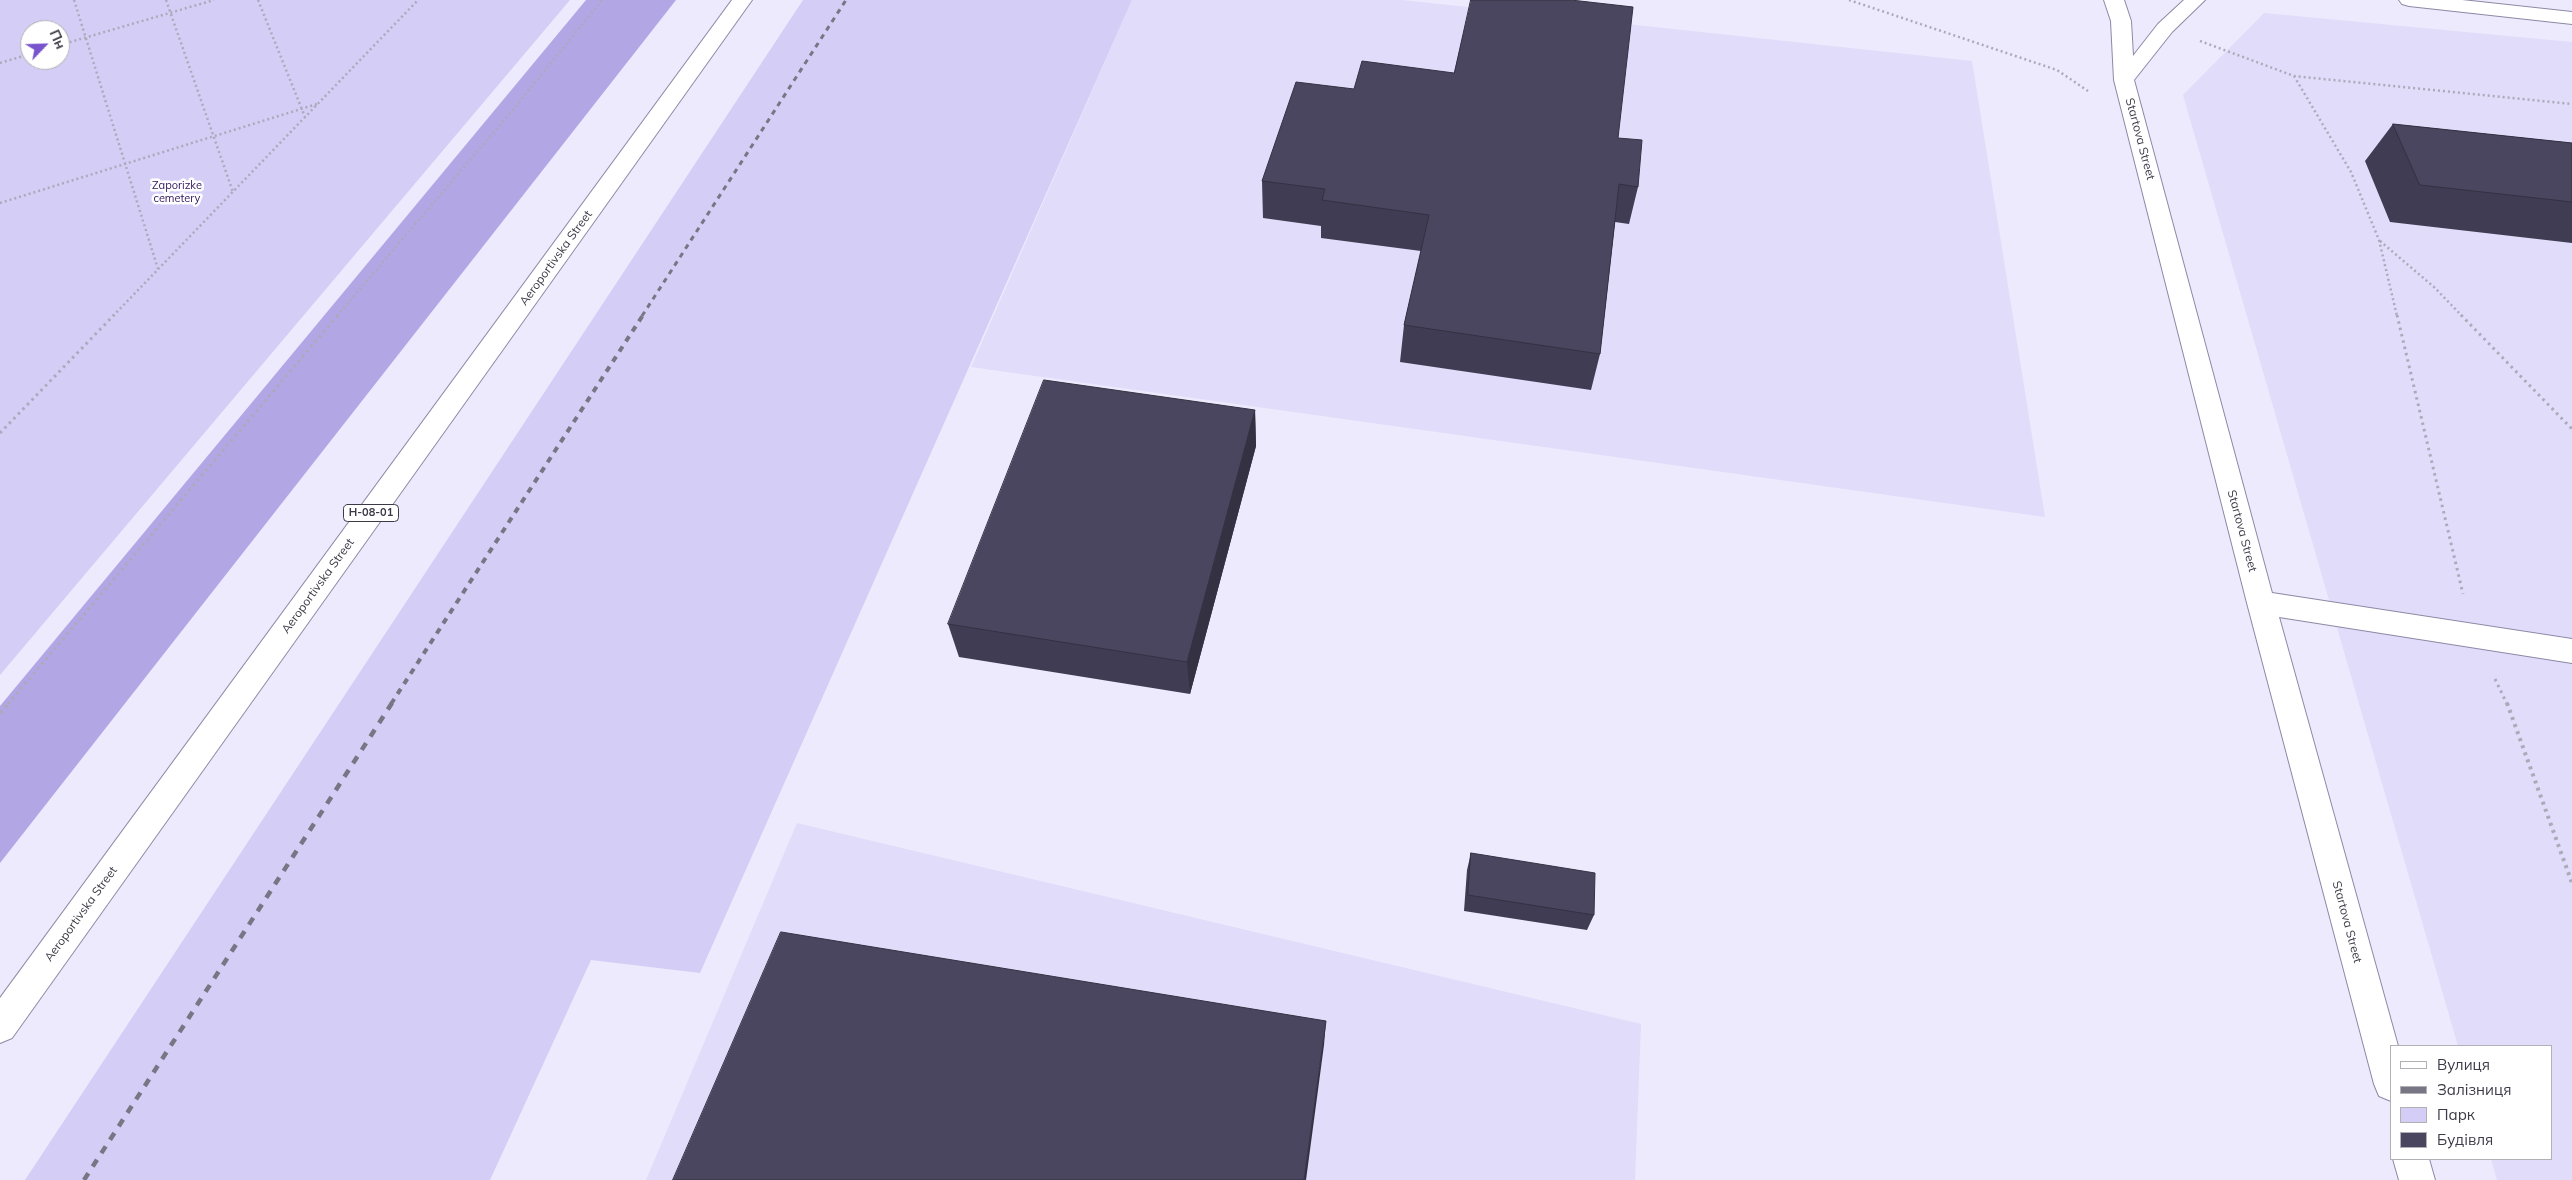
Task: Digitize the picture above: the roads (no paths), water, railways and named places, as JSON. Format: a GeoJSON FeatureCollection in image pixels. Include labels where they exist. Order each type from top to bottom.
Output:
{"type":"FeatureCollection","features":[{"type":"Feature","properties":{"kind":"street","name":"Aeroportivska Street"},"geometry":{"type":"LineString","coordinates":[[0,1026],[742,0]]}},
{"type":"Feature","properties":{"kind":"street","name":"Startova Street"},"geometry":{"type":"LineString","coordinates":[[2114,0],[2122,21],[2124,80],[2261,603],[2390,1080]]}},
{"type":"Feature","properties":{"kind":"street"},"geometry":{"type":"LineString","coordinates":[[2124,80],[2166,28],[2196,0]]}},
{"type":"Feature","properties":{"kind":"street"},"geometry":{"type":"LineString","coordinates":[[2409,0],[2572,18]]}},
{"type":"Feature","properties":{"kind":"street"},"geometry":{"type":"LineString","coordinates":[[2261,603],[2572,651]]}},
{"type":"Feature","properties":{"kind":"street"},"geometry":{"type":"LineString","coordinates":[[2411,1160],[2416,1180]]}},
{"type":"Feature","properties":{"kind":"railway"},"geometry":{"type":"LineString","coordinates":[[642,316],[846,0]]}},
{"type":"Feature","properties":{"kind":"railway"},"geometry":{"type":"LineString","coordinates":[[391,704],[643,315]]}},
{"type":"Feature","properties":{"kind":"railway"},"geometry":{"type":"LineString","coordinates":[[84,1180],[392,703]]}},
{"type":"Feature","properties":{"kind":"park label","name":"Zaporizke cemetery"},"geometry":{"type":"Point","coordinates":[177,192]}}]}
